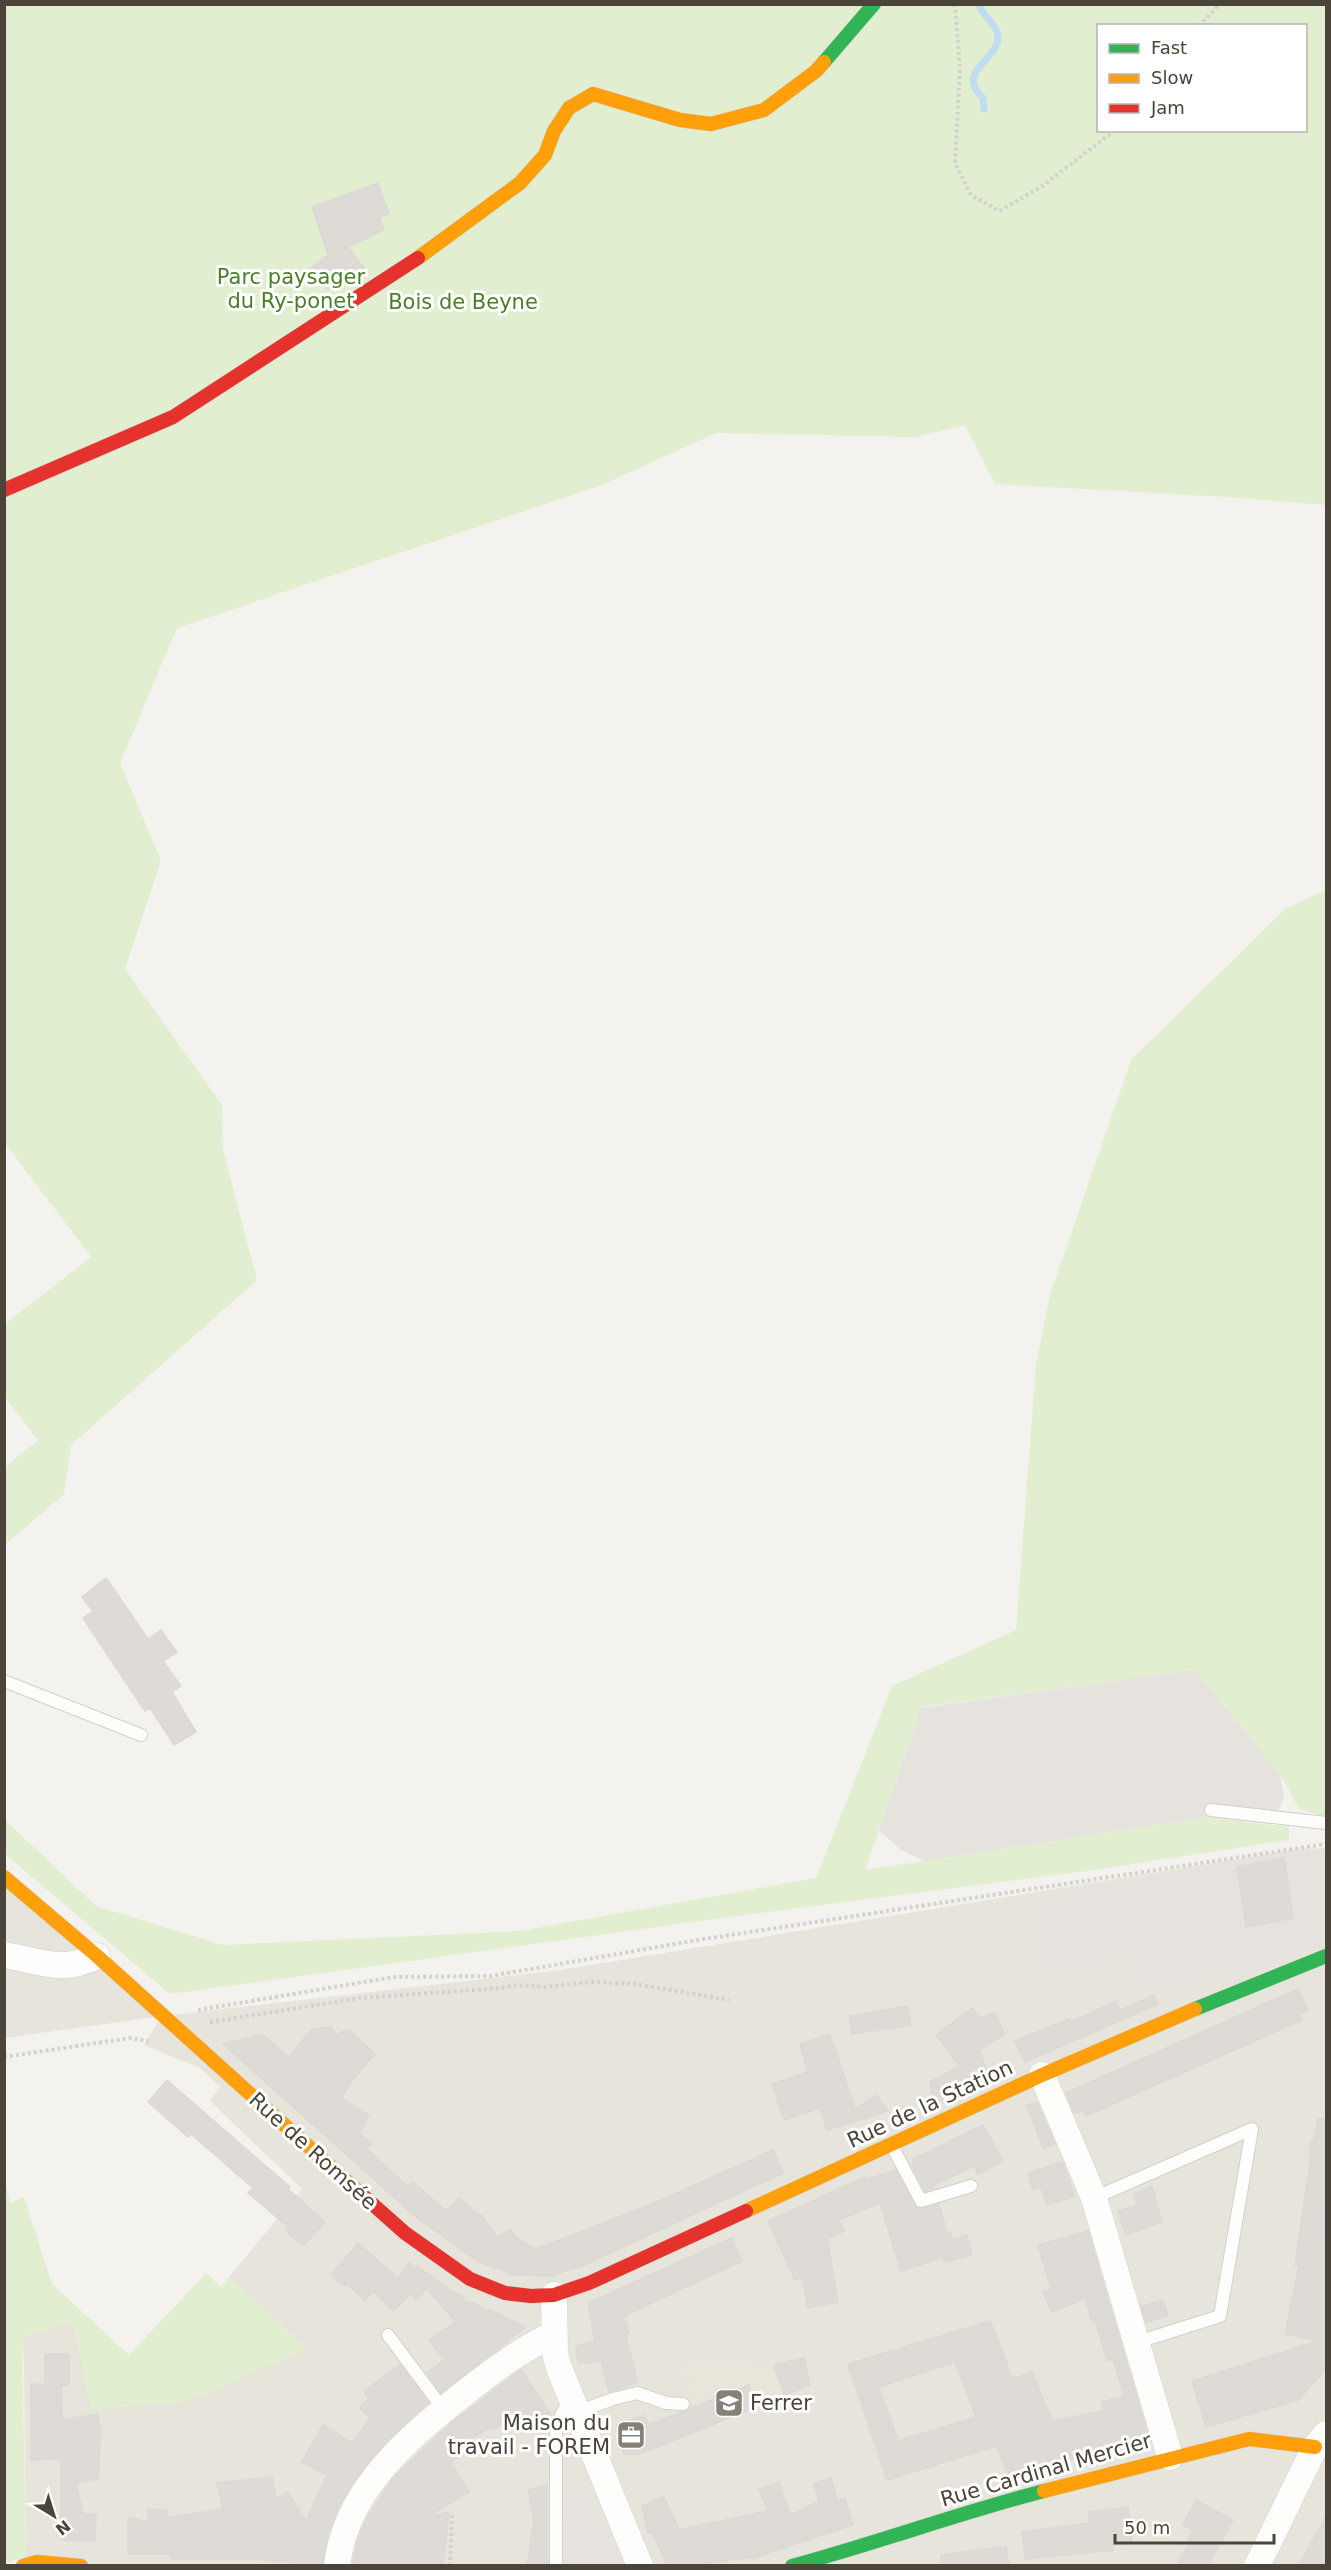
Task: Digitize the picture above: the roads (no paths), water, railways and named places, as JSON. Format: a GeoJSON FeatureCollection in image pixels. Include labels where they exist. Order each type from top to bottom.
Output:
{"type":"FeatureCollection","features":[{"type":"Feature","properties":{"kind":"street"},"geometry":{"type":"LineString","coordinates":[[4,490],[173,417],[396,274],[520,183],[545,155],[554,131],[569,108],[593,94],[680,120],[711,124],[764,110],[816,71],[874,4]]}},
{"type":"Feature","properties":{"kind":"street","name":"Rue de Romsée"},"geometry":{"type":"LineString","coordinates":[[4,1877],[97,1956],[405,2233],[470,2279],[506,2293],[531,2296],[554,2295]]}},
{"type":"Feature","properties":{"kind":"street"},"geometry":{"type":"LineString","coordinates":[[4,1955],[53,1966],[79,1965],[97,1956]]}},
{"type":"Feature","properties":{"kind":"street","name":"Rue de la Station"},"geometry":{"type":"LineString","coordinates":[[554,2295],[589,2283],[892,2146],[1042,2075],[1238,1990],[1326,1956]]}},
{"type":"Feature","properties":{"kind":"street"},"geometry":{"type":"LineString","coordinates":[[1042,2075],[1094,2198],[1170,2457]]}},
{"type":"Feature","properties":{"kind":"street"},"geometry":{"type":"LineString","coordinates":[[554,2295],[555,2353],[640,2565]]}},
{"type":"Feature","properties":{"kind":"street"},"geometry":{"type":"LineString","coordinates":[[337,2565],[341,2541],[352,2511],[368,2486],[419,2429],[496,2368],[554,2334]]}},
{"type":"Feature","properties":{"kind":"street","name":"Rue Cardinal Mercier"},"geometry":{"type":"LineString","coordinates":[[792,2565],[856,2549],[981,2507],[1170,2457],[1249,2439],[1321,2440]]}},
{"type":"Feature","properties":{"kind":"street"},"geometry":{"type":"LineString","coordinates":[[1257,2565],[1321,2440]]}},
{"type":"Feature","properties":{"kind":"street"},"geometry":{"type":"LineString","coordinates":[[23,2565],[37,2562],[81,2565]]}},
{"type":"Feature","properties":{"kind":"lane"},"geometry":{"type":"LineString","coordinates":[[4,1681],[141,1735]]}},
{"type":"Feature","properties":{"kind":"lane"},"geometry":{"type":"LineString","coordinates":[[1211,1810],[1326,1822]]}},
{"type":"Feature","properties":{"kind":"lane"},"geometry":{"type":"LineString","coordinates":[[1094,2198],[1252,2129],[1221,2316],[1138,2343]]}},
{"type":"Feature","properties":{"kind":"lane"},"geometry":{"type":"LineString","coordinates":[[892,2146],[921,2201],[972,2186]]}},
{"type":"Feature","properties":{"kind":"lane"},"geometry":{"type":"LineString","coordinates":[[388,2335],[444,2410]]}},
{"type":"Feature","properties":{"kind":"lane"},"geometry":{"type":"LineString","coordinates":[[556,2565],[556,2433],[562,2413],[574,2404],[637,2394],[666,2403],[683,2404]]}},
{"type":"Feature","properties":{"kind":"waterway"},"geometry":{"type":"LineString","coordinates":[[979,4],[995,28],[998,37],[997,45],[980,66],[973,80],[975,89],[983,98],[984,109]]}},
{"type":"Feature","properties":{"kind":"place","name":"Ferrer"},"geometry":{"type":"Point","coordinates":[729,2403]}},
{"type":"Feature","properties":{"kind":"place","name":"Maison du travail - FOREM"},"geometry":{"type":"Point","coordinates":[631,2435]}},
{"type":"Feature","properties":{"kind":"park label","name":"Parc paysager du Ry-ponet"},"geometry":{"type":"Point","coordinates":[291,289]}},
{"type":"Feature","properties":{"kind":"park label","name":"Bois de Beyne"},"geometry":{"type":"Point","coordinates":[463,302]}}]}
